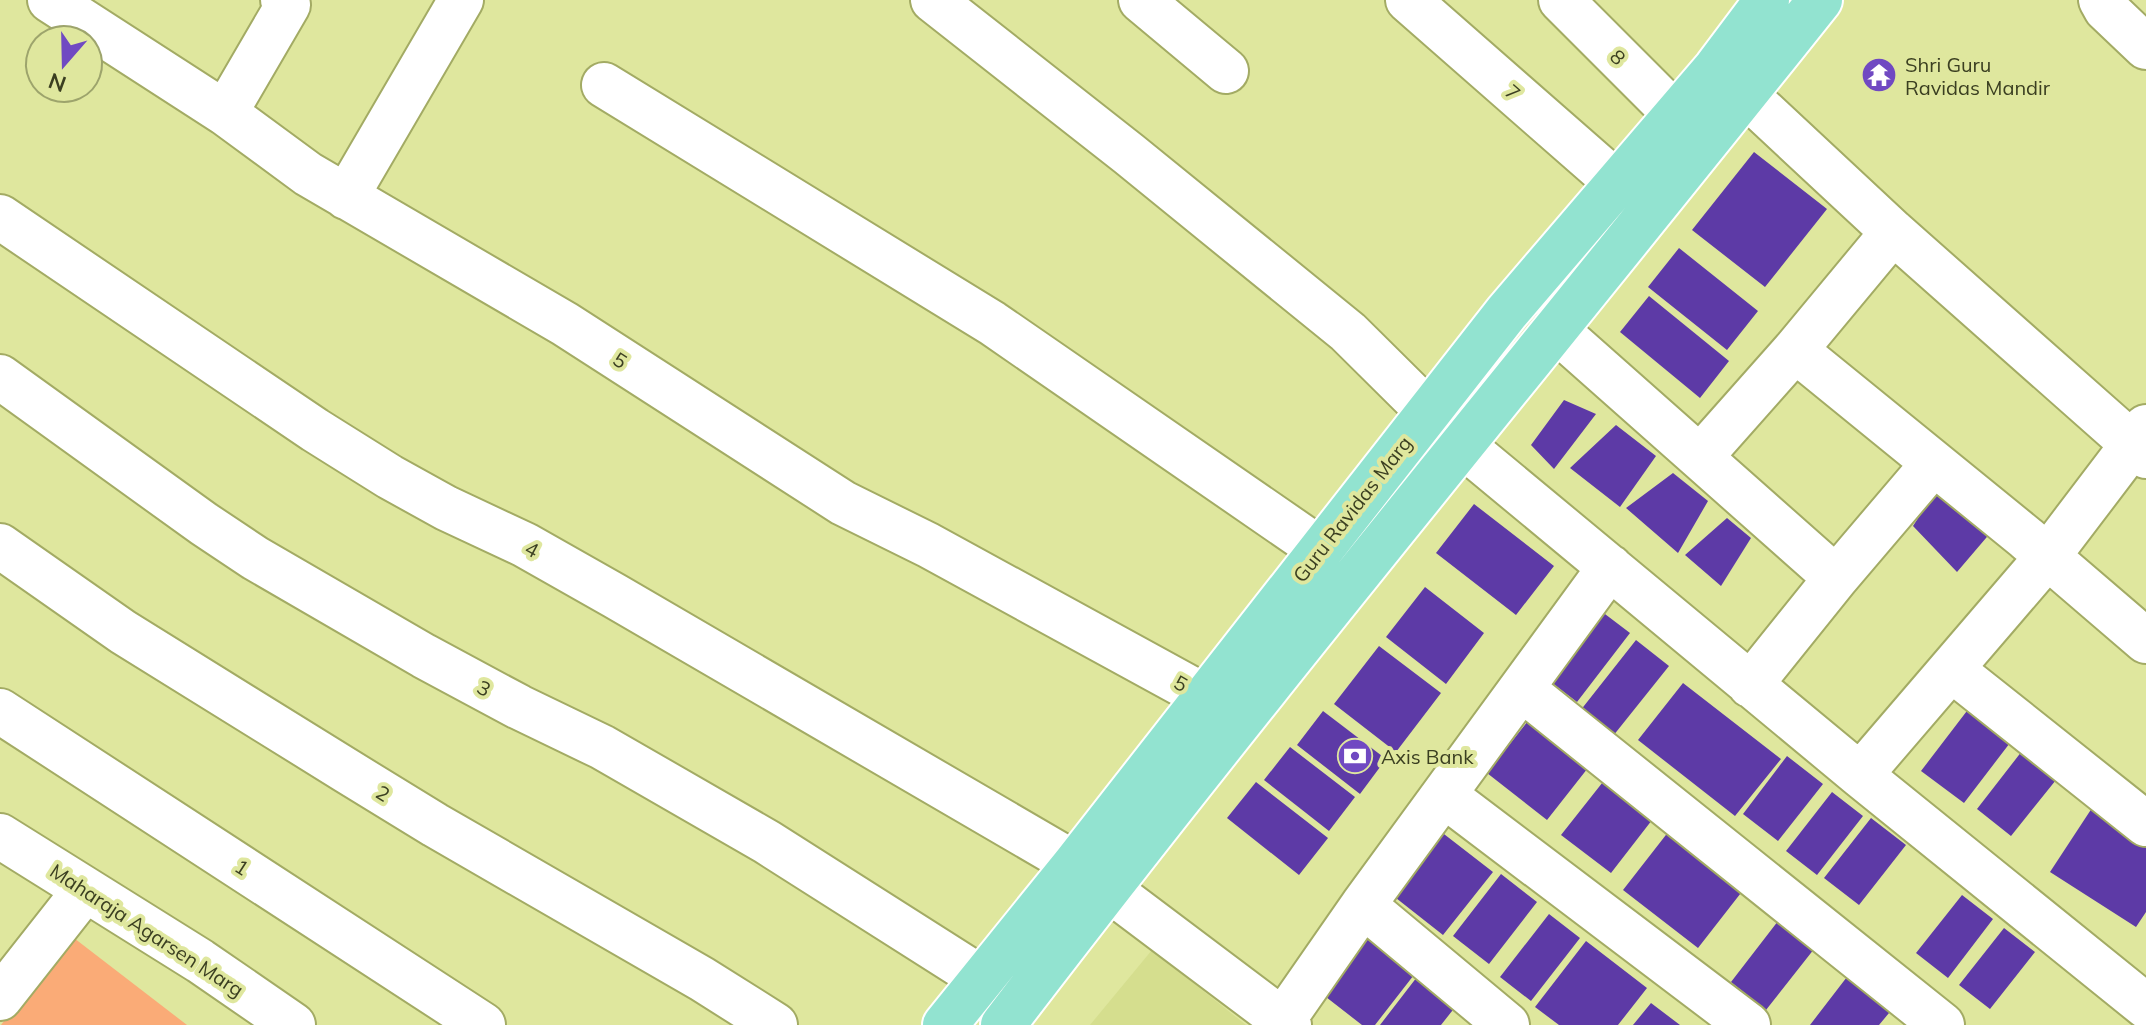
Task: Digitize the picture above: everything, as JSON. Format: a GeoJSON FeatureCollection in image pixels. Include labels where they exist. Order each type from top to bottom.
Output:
{"type":"FeatureCollection","features":[{"type":"Feature","properties":{"kind":"main road","name":"Guru Ravidas Marg"},"geometry":{"type":"LineString","coordinates":[[945,1025],[981,978],[1091,875],[1461,444],[1555,329],[1730,81],[1767,0]]}},
{"type":"Feature","properties":{"kind":"main road","name":"Guru Ravidas Marg"},"geometry":{"type":"LineString","coordinates":[[1003,1025],[1091,875],[1204,696],[1429,409],[1675,114],[1730,81],[1820,0]]}},
{"type":"Feature","properties":{"kind":"street","name":"5"},"geometry":{"type":"LineString","coordinates":[[50,0],[225,113],[308,174],[565,324],[843,503],[928,545],[1204,696]]}},
{"type":"Feature","properties":{"kind":"street"},"geometry":{"type":"LineString","coordinates":[[346,197],[461,0]]}},
{"type":"Feature","properties":{"kind":"street"},"geometry":{"type":"LineString","coordinates":[[933,0],[1315,304],[1429,409],[1461,444],[1750,685],[2146,1006]]}},
{"type":"Feature","properties":{"kind":"street"},"geometry":{"type":"LineString","coordinates":[[1141,0],[1226,71]]}},
{"type":"Feature","properties":{"kind":"street","name":"7"},"geometry":{"type":"LineString","coordinates":[[1408,0],[1618,184]]}},
{"type":"Feature","properties":{"kind":"street","name":"8"},"geometry":{"type":"LineString","coordinates":[[1561,0],[1675,114]]}},
{"type":"Feature","properties":{"kind":"street"},"geometry":{"type":"LineString","coordinates":[[2101,0],[2106,9],[2146,47]]}},
{"type":"Feature","properties":{"kind":"street"},"geometry":{"type":"LineString","coordinates":[[225,113],[287,2]]}},
{"type":"Feature","properties":{"kind":"street"},"geometry":{"type":"LineString","coordinates":[[1730,81],[1893,232],[2141,443],[1860,775]]}},
{"type":"Feature","properties":{"kind":"street"},"geometry":{"type":"LineString","coordinates":[[604,85],[992,323],[1321,550]]}},
{"type":"Feature","properties":{"kind":"street","name":"4"},"geometry":{"type":"LineString","coordinates":[[0,217],[315,430],[390,477],[446,508],[525,545],[615,596],[1091,875],[1286,1022]]}},
{"type":"Feature","properties":{"kind":"street"},"geometry":{"type":"LineString","coordinates":[[1701,456],[1893,232]]}},
{"type":"Feature","properties":{"kind":"street"},"geometry":{"type":"LineString","coordinates":[[1555,329],[1836,578]]}},
{"type":"Feature","properties":{"kind":"street"},"geometry":{"type":"LineString","coordinates":[[1795,350],[2048,556],[2146,641]]}},
{"type":"Feature","properties":{"kind":"street","name":"3"},"geometry":{"type":"LineString","coordinates":[[0,377],[255,558],[424,656],[602,747],[767,842],[981,978]]}},
{"type":"Feature","properties":{"kind":"street"},"geometry":{"type":"LineString","coordinates":[[1750,685],[1933,464]]}},
{"type":"Feature","properties":{"kind":"street","name":"2"},"geometry":{"type":"LineString","coordinates":[[0,546],[123,632],[347,771],[775,1025]]}},
{"type":"Feature","properties":{"kind":"street"},"geometry":{"type":"LineString","coordinates":[[1286,1022],[1363,905],[1610,567]]}},
{"type":"Feature","properties":{"kind":"street"},"geometry":{"type":"LineString","coordinates":[[1951,669],[2146,824]]}},
{"type":"Feature","properties":{"kind":"street"},"geometry":{"type":"LineString","coordinates":[[1522,689],[1942,1025]]}},
{"type":"Feature","properties":{"kind":"street","name":"1"},"geometry":{"type":"LineString","coordinates":[[0,711],[483,1025]]}},
{"type":"Feature","properties":{"kind":"street"},"geometry":{"type":"LineString","coordinates":[[1444,795],[1748,1025]]}},
{"type":"Feature","properties":{"kind":"street","name":"Maharaja Agarsen Marg"},"geometry":{"type":"LineString","coordinates":[[0,836],[241,1025]]}},
{"type":"Feature","properties":{"kind":"street","name":"Maharaja Agarsen Marg"},"geometry":{"type":"LineString","coordinates":[[0,862],[200,961],[293,1025]]}},
{"type":"Feature","properties":{"kind":"street"},"geometry":{"type":"LineString","coordinates":[[0,998],[78,900]]}},
{"type":"Feature","properties":{"kind":"street"},"geometry":{"type":"LineString","coordinates":[[1363,905],[1507,1025]]}},
{"type":"Feature","properties":{"kind":"shaded area"},"geometry":{"type":"Polygon","coordinates":[[[70,935],[187,1025],[1,1025],[70,935]]]}},
{"type":"Feature","properties":{"kind":"shaded area"},"geometry":{"type":"Polygon","coordinates":[[[1152,950],[1246,1025],[1090,1025],[1152,950]]]}},
{"type":"Feature","properties":{"kind":"building"},"geometry":{"type":"Polygon","coordinates":[[[1754,152],[1827,209],[1765,287],[1692,230],[1754,152]]]}},
{"type":"Feature","properties":{"kind":"building"},"geometry":{"type":"Polygon","coordinates":[[[1679,248],[1758,311],[1727,350],[1648,287],[1679,248]]]}},
{"type":"Feature","properties":{"kind":"building"},"geometry":{"type":"Polygon","coordinates":[[[1649,296],[1729,361],[1700,398],[1620,332],[1649,296]]]}},
{"type":"Feature","properties":{"kind":"building"},"geometry":{"type":"Polygon","coordinates":[[[1564,400],[1596,414],[1554,469],[1531,445],[1564,400]]]}},
{"type":"Feature","properties":{"kind":"building"},"geometry":{"type":"Polygon","coordinates":[[[1616,425],[1656,456],[1620,507],[1570,468],[1616,425]]]}},
{"type":"Feature","properties":{"kind":"building"},"geometry":{"type":"Polygon","coordinates":[[[1673,473],[1708,501],[1678,553],[1626,508],[1673,473]]]}},
{"type":"Feature","properties":{"kind":"building"},"geometry":{"type":"Polygon","coordinates":[[[1937,489],[1992,531],[1957,572],[1913,526],[1937,489]]]}},
{"type":"Feature","properties":{"kind":"building"},"geometry":{"type":"Polygon","coordinates":[[[1474,504],[1554,566],[1516,615],[1436,553],[1474,504]]]}},
{"type":"Feature","properties":{"kind":"building"},"geometry":{"type":"Polygon","coordinates":[[[1727,518],[1751,538],[1721,586],[1685,555],[1727,518]]]}},
{"type":"Feature","properties":{"kind":"building"},"geometry":{"type":"Polygon","coordinates":[[[1425,587],[1484,633],[1446,684],[1386,637],[1425,587]]]}},
{"type":"Feature","properties":{"kind":"building"},"geometry":{"type":"Polygon","coordinates":[[[1601,611],[1630,633],[1577,702],[1547,679],[1601,611]]]}},
{"type":"Feature","properties":{"kind":"building"},"geometry":{"type":"Polygon","coordinates":[[[1636,640],[1669,666],[1613,736],[1580,711],[1636,640]]]}},
{"type":"Feature","properties":{"kind":"building"},"geometry":{"type":"Polygon","coordinates":[[[1379,646],[1441,693],[1396,752],[1334,704],[1379,646]]]}},
{"type":"Feature","properties":{"kind":"building"},"geometry":{"type":"Polygon","coordinates":[[[1683,683],[1781,759],[1735,816],[1638,740],[1683,683]]]}},
{"type":"Feature","properties":{"kind":"building"},"geometry":{"type":"Polygon","coordinates":[[[1973,703],[2016,735],[1964,803],[1921,771],[1973,703]]]}},
{"type":"Feature","properties":{"kind":"building"},"geometry":{"type":"Polygon","coordinates":[[[1323,711],[1386,759],[1360,794],[1297,745],[1323,711]]]}},
{"type":"Feature","properties":{"kind":"building"},"geometry":{"type":"Polygon","coordinates":[[[1535,712],[1595,759],[1547,820],[1487,773],[1535,712]]]}},
{"type":"Feature","properties":{"kind":"building"},"geometry":{"type":"Polygon","coordinates":[[[2029,742],[2064,770],[2011,836],[1977,809],[2029,742]]]}},
{"type":"Feature","properties":{"kind":"building"},"geometry":{"type":"Polygon","coordinates":[[[1290,747],[1355,797],[1329,831],[1264,780],[1290,747]]]}},
{"type":"Feature","properties":{"kind":"building"},"geometry":{"type":"Polygon","coordinates":[[[1787,756],[1823,784],[1778,841],[1743,814],[1787,756]]]}},
{"type":"Feature","properties":{"kind":"building"},"geometry":{"type":"Polygon","coordinates":[[[1610,773],[1659,811],[1611,873],[1561,835],[1610,773]]]}},
{"type":"Feature","properties":{"kind":"building"},"geometry":{"type":"Polygon","coordinates":[[[1256,782],[1328,838],[1299,875],[1227,818],[1256,782]]]}},
{"type":"Feature","properties":{"kind":"building"},"geometry":{"type":"Polygon","coordinates":[[[1832,792],[1863,816],[1817,875],[1786,851],[1832,792]]]}},
{"type":"Feature","properties":{"kind":"building"},"geometry":{"type":"Polygon","coordinates":[[[2092,808],[2146,843],[2146,912],[2136,927],[2050,872],[2092,808]]]}},
{"type":"Feature","properties":{"kind":"building"},"geometry":{"type":"Polygon","coordinates":[[[1871,818],[1906,845],[1859,905],[1824,878],[1871,818]]]}},
{"type":"Feature","properties":{"kind":"building"},"geometry":{"type":"Polygon","coordinates":[[[1431,824],[1493,872],[1443,935],[1382,887],[1431,824]]]}},
{"type":"Feature","properties":{"kind":"building"},"geometry":{"type":"Polygon","coordinates":[[[1669,831],[1744,889],[1698,948],[1623,890],[1669,831]]]}},
{"type":"Feature","properties":{"kind":"building"},"geometry":{"type":"Polygon","coordinates":[[[1501,874],[1537,902],[1489,964],[1453,936],[1501,874]]]}},
{"type":"Feature","properties":{"kind":"building"},"geometry":{"type":"Polygon","coordinates":[[[1962,895],[1993,919],[1948,978],[1916,953],[1962,895]]]}},
{"type":"Feature","properties":{"kind":"building"},"geometry":{"type":"Polygon","coordinates":[[[1549,914],[1580,938],[1531,1001],[1500,977],[1549,914]]]}},
{"type":"Feature","properties":{"kind":"building"},"geometry":{"type":"Polygon","coordinates":[[[1782,916],[1818,944],[1766,1010],[1731,982],[1782,916]]]}},
{"type":"Feature","properties":{"kind":"building"},"geometry":{"type":"Polygon","coordinates":[[[2004,928],[2035,952],[1990,1009],[1959,985],[2004,928]]]}},
{"type":"Feature","properties":{"kind":"building"},"geometry":{"type":"Polygon","coordinates":[[[1364,929],[1417,971],[1375,1025],[1362,1025],[1317,990],[1364,929]]]}},
{"type":"Feature","properties":{"kind":"building"},"geometry":{"type":"Polygon","coordinates":[[[1586,941],[1647,988],[1618,1025],[1559,1025],[1535,1007],[1586,941]]]}},
{"type":"Feature","properties":{"kind":"building"},"geometry":{"type":"Polygon","coordinates":[[[1850,973],[1894,1007],[1879,1025],[1810,1025],[1850,973]]]}},
{"type":"Feature","properties":{"kind":"building"},"geometry":{"type":"Polygon","coordinates":[[[1417,977],[1456,1006],[1441,1025],[1380,1025],[1417,977]]]}},
{"type":"Feature","properties":{"kind":"building"},"geometry":{"type":"Polygon","coordinates":[[[1651,1003],[1680,1025],[1633,1025],[1651,1003]]]}},
{"type":"Feature","properties":{"kind":"place","name":"Shri Guru Ravidas Mandir"},"geometry":{"type":"Point","coordinates":[1879,75]}},
{"type":"Feature","properties":{"kind":"place","name":"Axis Bank"},"geometry":{"type":"Point","coordinates":[1355,756]}}]}
